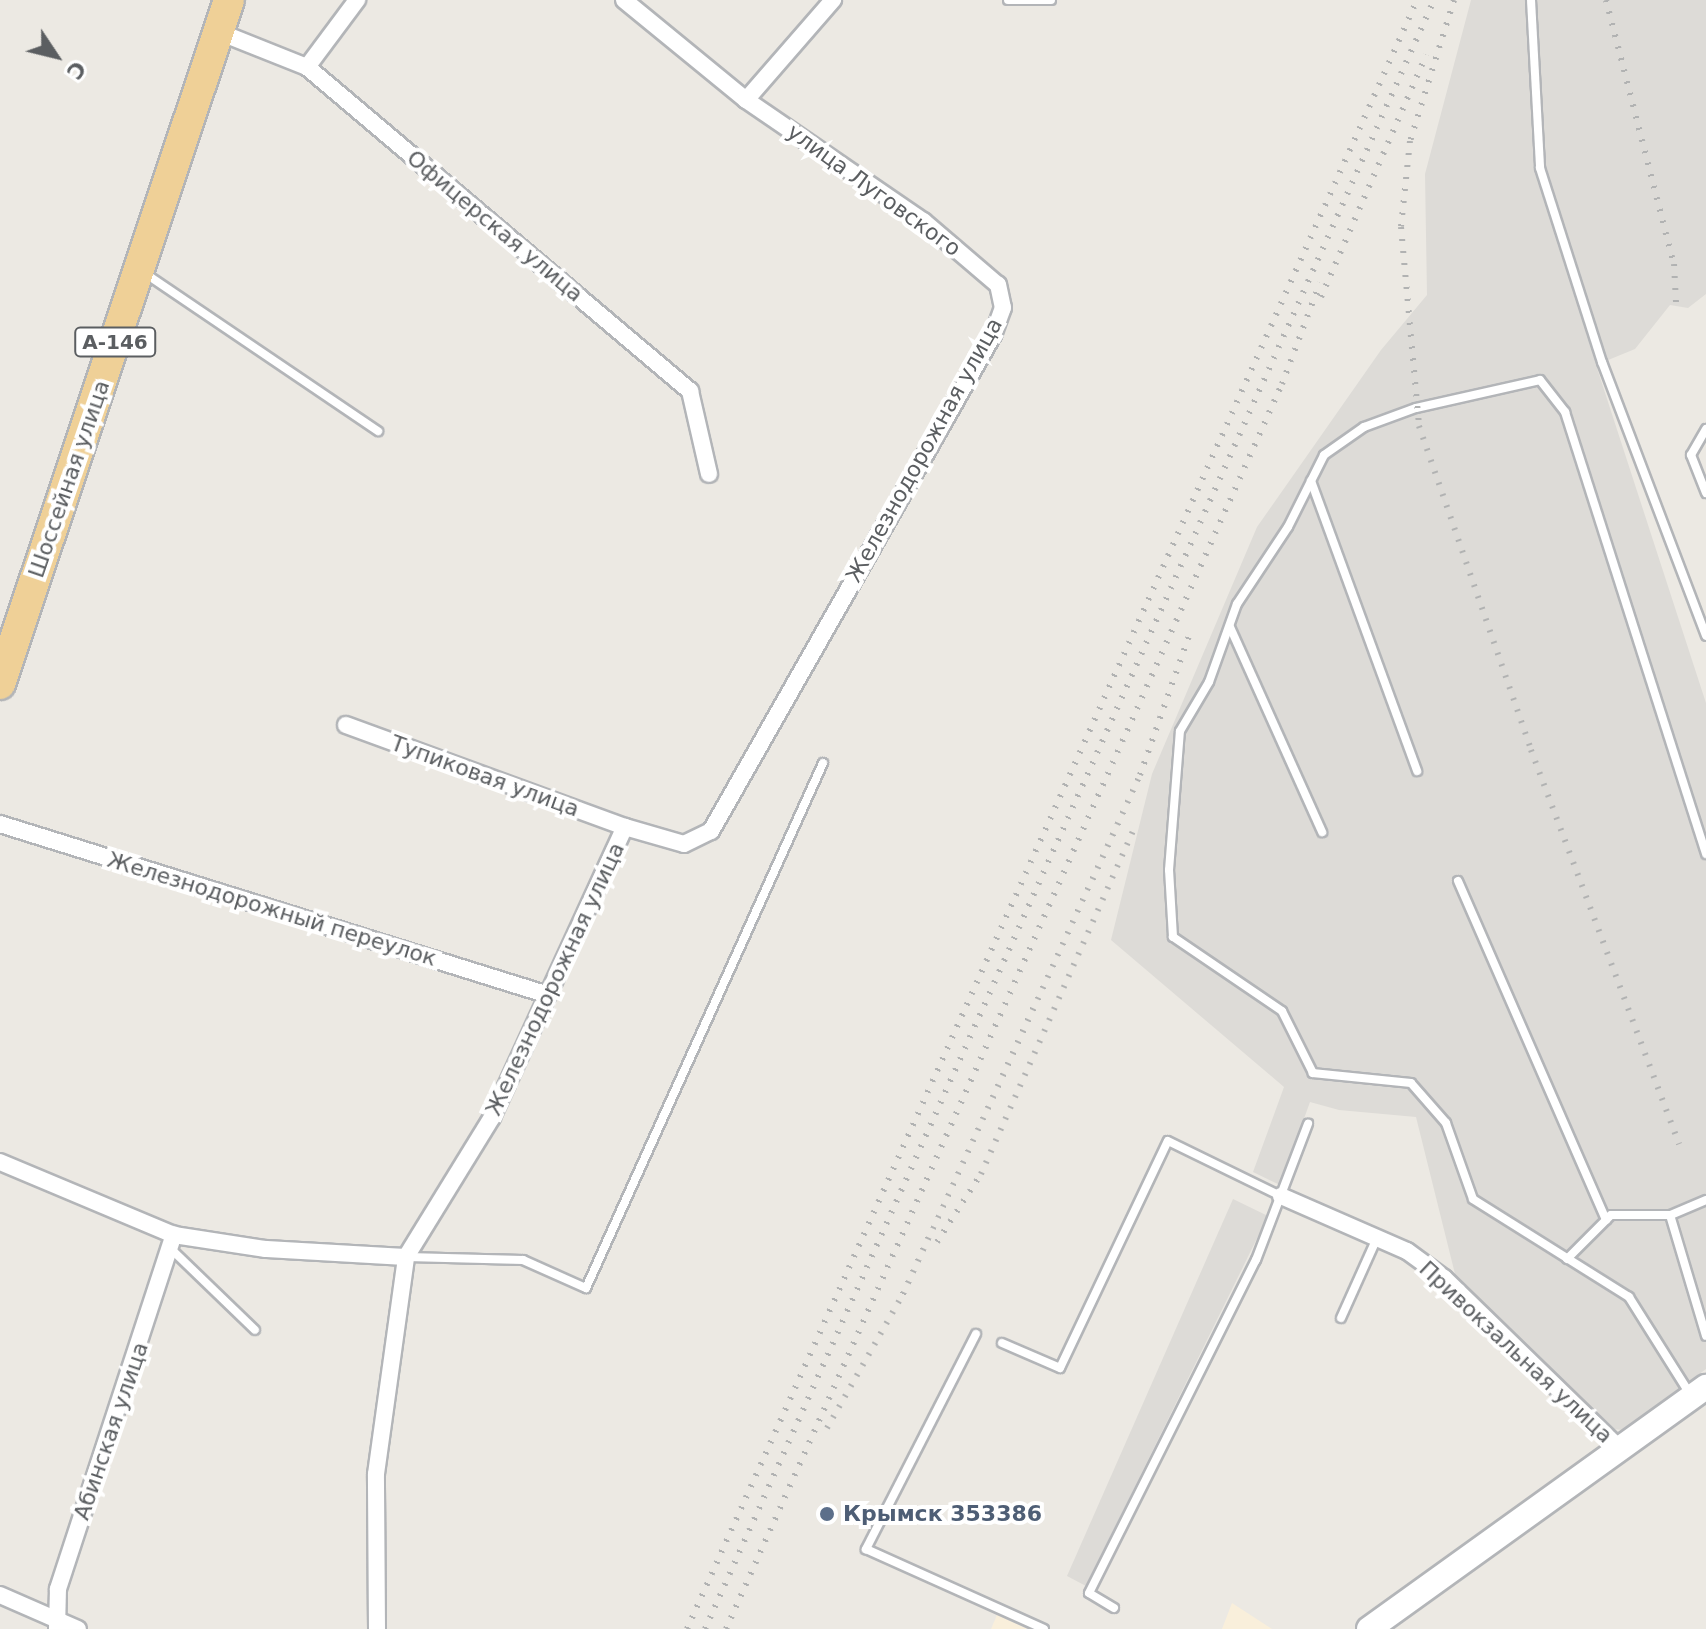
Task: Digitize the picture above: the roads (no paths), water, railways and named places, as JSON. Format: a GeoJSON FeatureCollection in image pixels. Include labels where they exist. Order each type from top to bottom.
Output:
{"type":"FeatureCollection","features":[{"type":"Feature","properties":{"kind":"highway","name":"Шоссейная улица"},"geometry":{"type":"LineString","coordinates":[[0,684],[229,0]]}},
{"type":"Feature","properties":{"kind":"main road","name":"Привокзальная улица"},"geometry":{"type":"LineString","coordinates":[[1379,1626],[1699,1392]]}},
{"type":"Feature","properties":{"kind":"street"},"geometry":{"type":"LineString","coordinates":[[307,67],[357,0]]}},
{"type":"Feature","properties":{"kind":"street","name":"улица Луговского"},"geometry":{"type":"LineString","coordinates":[[624,0],[746,100],[923,221],[998,285]]}},
{"type":"Feature","properties":{"kind":"street"},"geometry":{"type":"LineString","coordinates":[[746,100],[833,0]]}},
{"type":"Feature","properties":{"kind":"street","name":"Офицерская улица"},"geometry":{"type":"LineString","coordinates":[[219,32],[307,67],[690,391],[709,474]]}},
{"type":"Feature","properties":{"kind":"street","name":"Железнодорожная улица"},"geometry":{"type":"LineString","coordinates":[[377,1629],[376,1474],[406,1257],[492,1117],[545,994],[625,827],[684,844],[711,831],[993,335],[1003,308],[998,285]]}},
{"type":"Feature","properties":{"kind":"street","name":"Тупиковая улица"},"geometry":{"type":"LineString","coordinates":[[346,725],[625,827]]}},
{"type":"Feature","properties":{"kind":"street","name":"Железнодорожный переулок"},"geometry":{"type":"LineString","coordinates":[[0,824],[545,994]]}},
{"type":"Feature","properties":{"kind":"street"},"geometry":{"type":"LineString","coordinates":[[0,1162],[173,1242],[406,1257]]}},
{"type":"Feature","properties":{"kind":"street","name":"Привокзальная улица"},"geometry":{"type":"LineString","coordinates":[[1281,1196],[1377,1238],[1444,1278],[1619,1448]]}},
{"type":"Feature","properties":{"kind":"street","name":"Абинская улица"},"geometry":{"type":"LineString","coordinates":[[56,1624],[58,1589],[173,1242]]}},
{"type":"Feature","properties":{"kind":"street"},"geometry":{"type":"LineString","coordinates":[[0,1595],[56,1624],[78,1629]]}},
{"type":"Feature","properties":{"kind":"lane"},"geometry":{"type":"LineString","coordinates":[[1008,0],[1051,0]]}},
{"type":"Feature","properties":{"kind":"lane"},"geometry":{"type":"LineString","coordinates":[[1531,0],[1540,168],[1602,362],[1706,636]]}},
{"type":"Feature","properties":{"kind":"lane"},"geometry":{"type":"LineString","coordinates":[[139,269],[378,431]]}},
{"type":"Feature","properties":{"kind":"lane"},"geometry":{"type":"LineString","coordinates":[[1699,1392],[1629,1297],[1473,1199],[1446,1123],[1411,1083],[1313,1073],[1282,1011],[1173,937],[1169,870],[1180,731],[1209,682],[1237,604],[1324,455],[1364,427],[1416,408],[1540,380],[1565,412],[1706,854]]}},
{"type":"Feature","properties":{"kind":"lane"},"geometry":{"type":"LineString","coordinates":[[1705,431],[1691,455],[1706,493]]}},
{"type":"Feature","properties":{"kind":"lane"},"geometry":{"type":"LineString","coordinates":[[1311,481],[1417,771]]}},
{"type":"Feature","properties":{"kind":"lane"},"geometry":{"type":"LineString","coordinates":[[1230,627],[1322,832]]}},
{"type":"Feature","properties":{"kind":"lane"},"geometry":{"type":"LineString","coordinates":[[406,1257],[523,1260],[586,1288],[823,763]]}},
{"type":"Feature","properties":{"kind":"lane"},"geometry":{"type":"LineString","coordinates":[[1458,881],[1606,1220]]}},
{"type":"Feature","properties":{"kind":"lane"},"geometry":{"type":"LineString","coordinates":[[1114,1608],[1089,1593],[1256,1260],[1308,1124]]}},
{"type":"Feature","properties":{"kind":"lane"},"geometry":{"type":"LineString","coordinates":[[1002,1343],[1060,1368],[1168,1141],[1281,1196]]}},
{"type":"Feature","properties":{"kind":"lane"},"geometry":{"type":"LineString","coordinates":[[1567,1259],[1611,1215],[1670,1215],[1706,1200]]}},
{"type":"Feature","properties":{"kind":"lane"},"geometry":{"type":"LineString","coordinates":[[1670,1215],[1706,1336]]}},
{"type":"Feature","properties":{"kind":"lane"},"geometry":{"type":"LineString","coordinates":[[1341,1318],[1377,1238]]}},
{"type":"Feature","properties":{"kind":"lane"},"geometry":{"type":"LineString","coordinates":[[173,1242],[255,1330]]}},
{"type":"Feature","properties":{"kind":"lane"},"geometry":{"type":"LineString","coordinates":[[976,1334],[866,1549],[1044,1629]]}},
{"type":"Feature","properties":{"kind":"railway"},"geometry":{"type":"LineString","coordinates":[[687,1629],[1417,0]]}},
{"type":"Feature","properties":{"kind":"railway"},"geometry":{"type":"LineString","coordinates":[[705,1629],[1434,0]]}},
{"type":"Feature","properties":{"kind":"railway"},"geometry":{"type":"LineString","coordinates":[[1454,0],[1410,141],[1401,227],[1419,426],[1531,750],[1679,1144]]}},
{"type":"Feature","properties":{"kind":"railway"},"geometry":{"type":"LineString","coordinates":[[1606,0],[1674,264],[1676,303]]}},
{"type":"Feature","properties":{"kind":"railway"},"geometry":{"type":"LineString","coordinates":[[1321,297],[1426,55]]}},
{"type":"Feature","properties":{"kind":"railway"},"geometry":{"type":"LineString","coordinates":[[726,1629],[1282,384],[1320,283]]}},
{"type":"Feature","properties":{"kind":"railway"},"geometry":{"type":"LineString","coordinates":[[827,1428],[903,1294],[1140,775],[1189,636]]}},
{"type":"Feature","properties":{"kind":"railway"},"geometry":{"type":"LineString","coordinates":[[937,1242],[981,1174],[1133,831]]}},
{"type":"Feature","properties":{"kind":"place","name":"Крымск 353386"},"geometry":{"type":"Point","coordinates":[827,1514]}}]}
